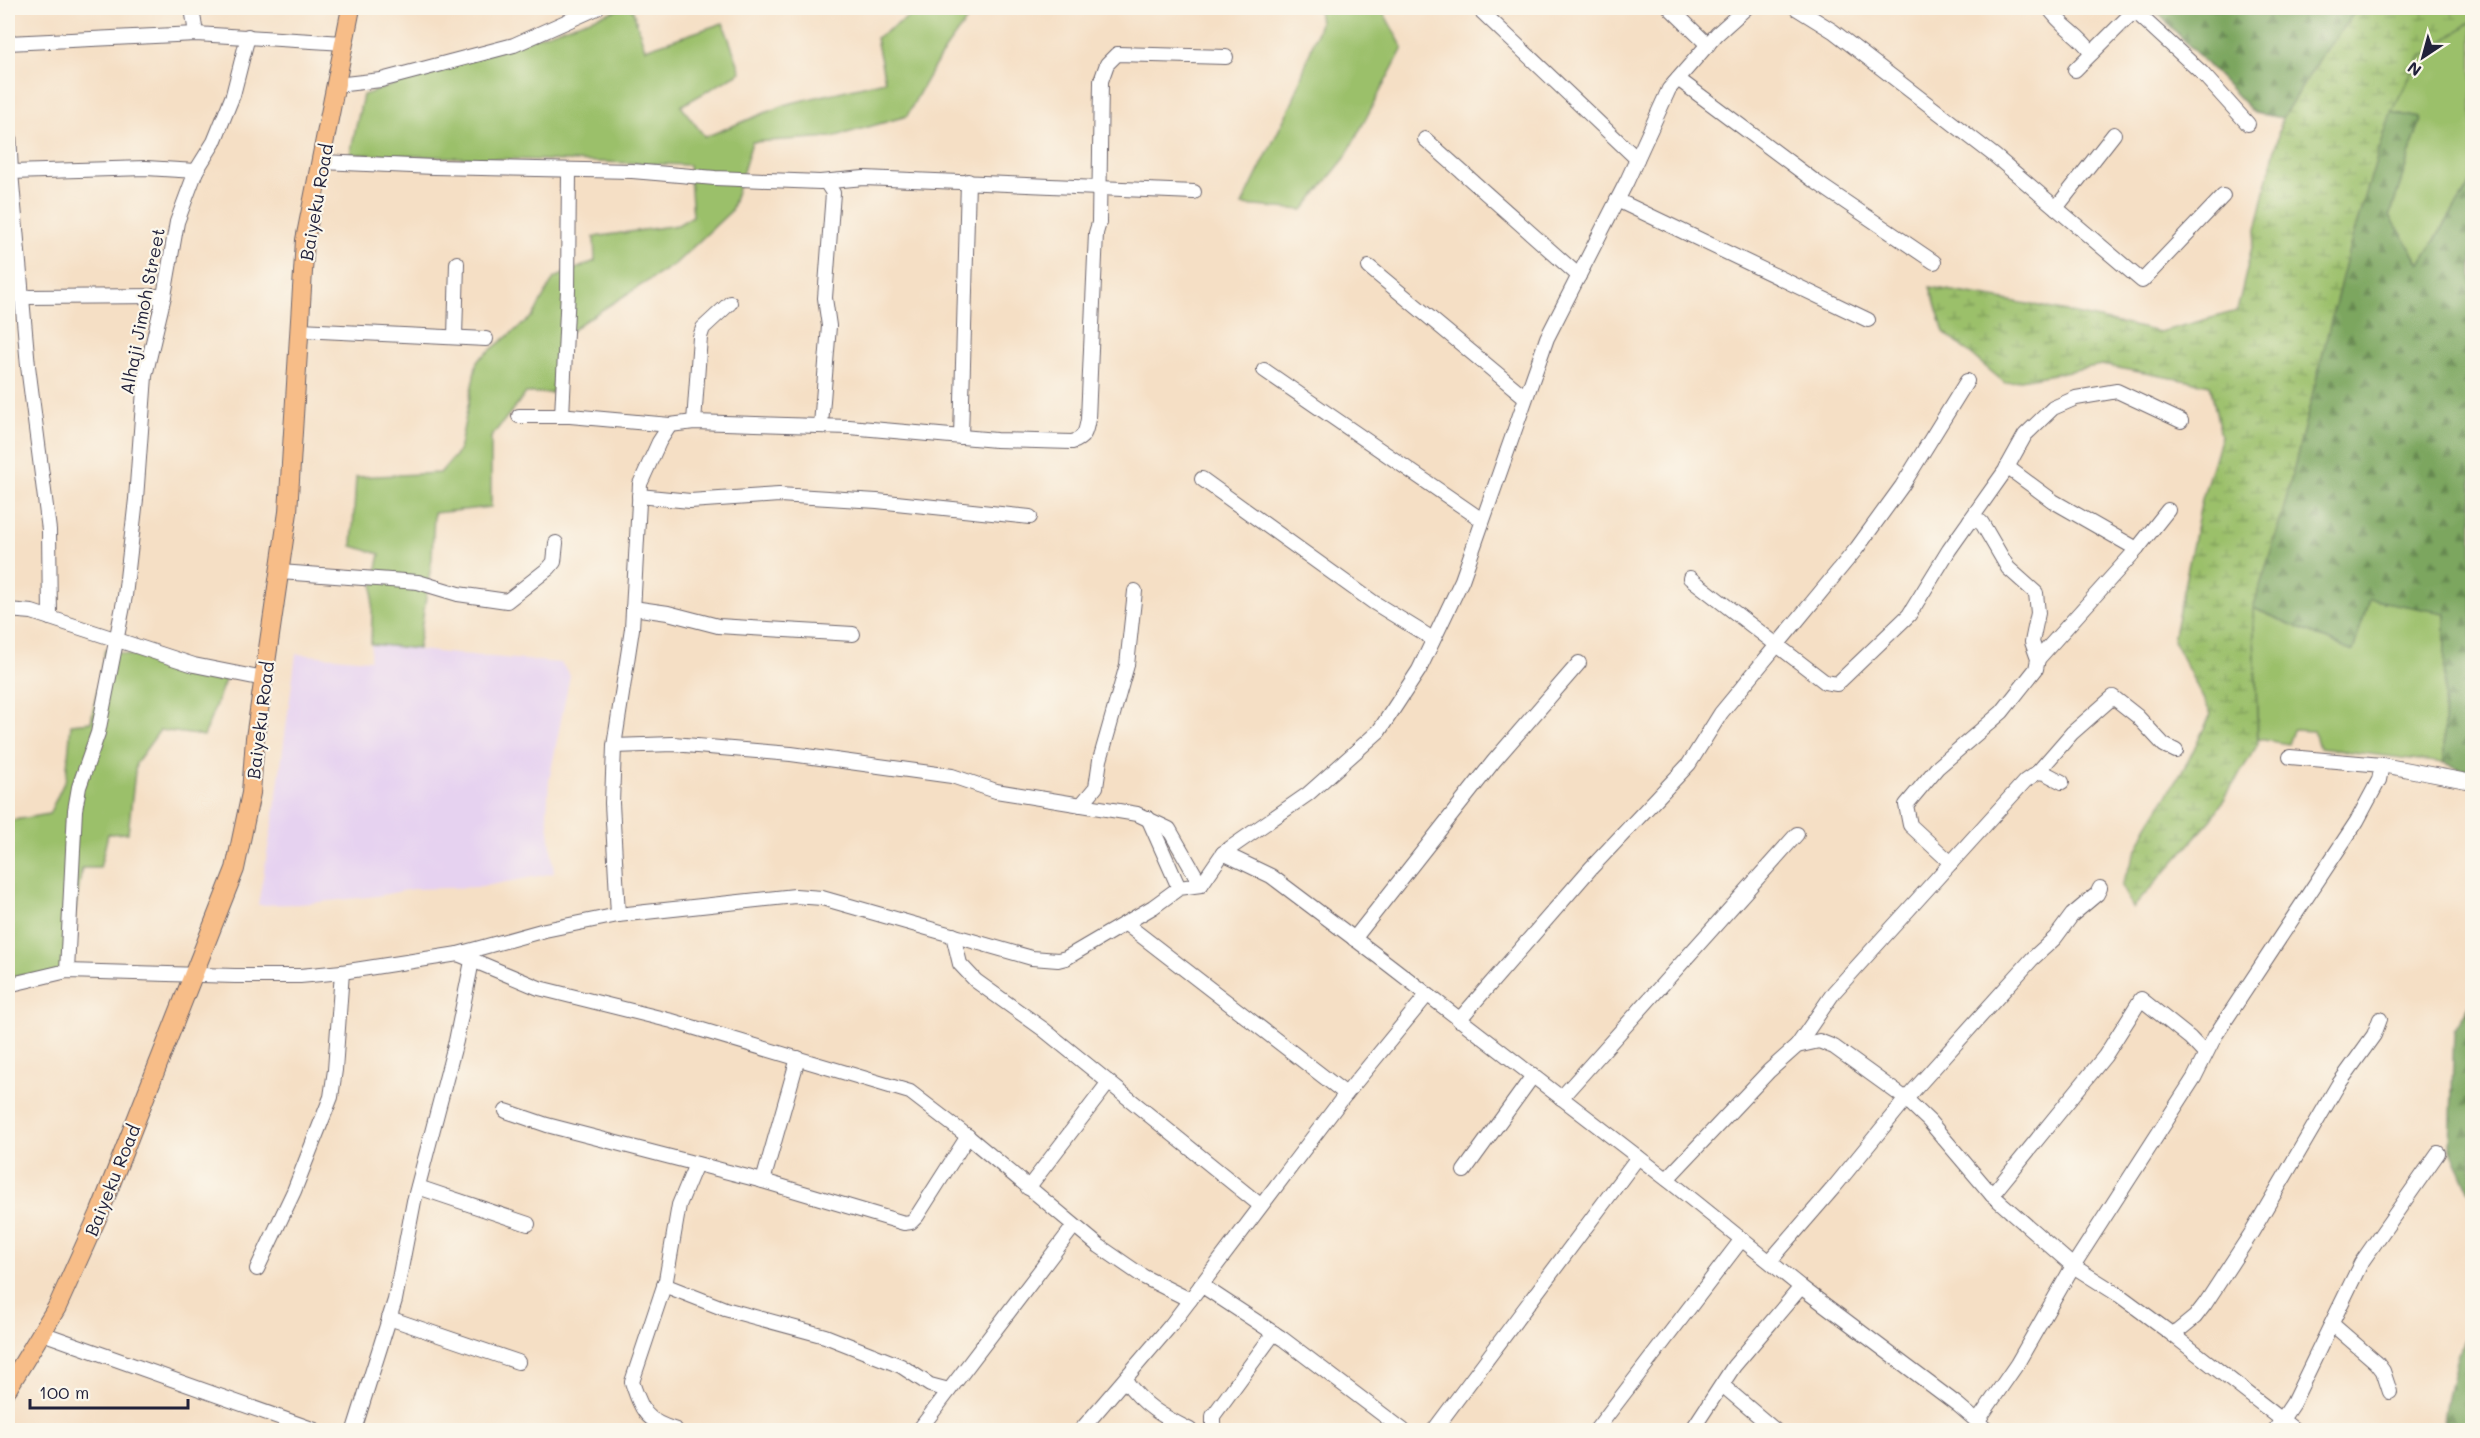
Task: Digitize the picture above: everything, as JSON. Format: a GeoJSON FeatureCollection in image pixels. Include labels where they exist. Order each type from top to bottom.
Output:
{"type":"FeatureCollection","features":[{"type":"Feature","properties":{"kind":"main road","name":"Baiyeku Road"},"geometry":{"type":"LineString","coordinates":[[8,1388],[13,1371],[42,1333],[57,1307],[99,1214],[235,869],[251,793],[255,738],[288,512],[305,240],[351,8]]}},
{"type":"Feature","properties":{"kind":"street"},"geometry":{"type":"LineString","coordinates":[[192,8],[196,34]]}},
{"type":"Feature","properties":{"kind":"street"},"geometry":{"type":"LineString","coordinates":[[336,85],[381,80],[514,45],[597,8]]}},
{"type":"Feature","properties":{"kind":"street"},"geometry":{"type":"LineString","coordinates":[[1478,8],[1637,159]]}},
{"type":"Feature","properties":{"kind":"street"},"geometry":{"type":"LineString","coordinates":[[1670,8],[1708,45]]}},
{"type":"Feature","properties":{"kind":"street"},"geometry":{"type":"LineString","coordinates":[[8,985],[67,971],[300,976],[342,972],[458,954],[545,930],[618,915],[795,896],[822,898],[1032,958],[1058,960],[1066,958],[1126,924],[1179,888],[1201,885],[1223,853],[1308,794],[1379,731],[1419,669],[1462,579],[1547,338],[1617,200],[1669,89],[1708,45],[1746,8]]}},
{"type":"Feature","properties":{"kind":"street"},"geometry":{"type":"LineString","coordinates":[[1796,8],[1833,31],[1995,156],[2142,281],[2223,196]]}},
{"type":"Feature","properties":{"kind":"street"},"geometry":{"type":"LineString","coordinates":[[2049,8],[2060,24],[2080,38],[2092,52]]}},
{"type":"Feature","properties":{"kind":"street"},"geometry":{"type":"LineString","coordinates":[[2075,70],[2129,16],[2138,14],[2202,73],[2248,124]]}},
{"type":"Feature","properties":{"kind":"street"},"geometry":{"type":"LineString","coordinates":[[8,42],[196,34],[344,43]]}},
{"type":"Feature","properties":{"kind":"street","name":"Alhaji Jimoh Street"},"geometry":{"type":"LineString","coordinates":[[67,971],[75,810],[79,788],[98,733],[125,596],[136,499],[142,396],[164,296],[177,222],[196,171],[214,142],[233,94],[248,36]]}},
{"type":"Feature","properties":{"kind":"street"},"geometry":{"type":"LineString","coordinates":[[519,416],[562,416],[670,425],[694,422],[821,425],[961,437],[1072,442],[1079,440],[1085,432],[1096,232],[1099,223],[1093,186],[1098,170],[1101,81],[1112,57],[1117,54],[1226,57]]}},
{"type":"Feature","properties":{"kind":"street"},"geometry":{"type":"LineString","coordinates":[[1678,79],[1813,180],[1934,262]]}},
{"type":"Feature","properties":{"kind":"street"},"geometry":{"type":"LineString","coordinates":[[8,113],[10,172],[24,297],[33,411],[49,530],[50,618]]}},
{"type":"Feature","properties":{"kind":"street"},"geometry":{"type":"LineString","coordinates":[[2056,208],[2114,134]]}},
{"type":"Feature","properties":{"kind":"street"},"geometry":{"type":"LineString","coordinates":[[1425,139],[1579,276]]}},
{"type":"Feature","properties":{"kind":"street"},"geometry":{"type":"LineString","coordinates":[[322,162],[632,171],[830,187],[843,180],[864,178],[1194,192]]}},
{"type":"Feature","properties":{"kind":"street"},"geometry":{"type":"LineString","coordinates":[[10,172],[146,168],[196,171]]}},
{"type":"Feature","properties":{"kind":"street"},"geometry":{"type":"LineString","coordinates":[[562,416],[568,290],[570,171]]}},
{"type":"Feature","properties":{"kind":"street"},"geometry":{"type":"LineString","coordinates":[[961,437],[968,181]]}},
{"type":"Feature","properties":{"kind":"street"},"geometry":{"type":"LineString","coordinates":[[821,425],[829,326],[825,298],[830,187]]}},
{"type":"Feature","properties":{"kind":"street"},"geometry":{"type":"LineString","coordinates":[[1617,200],[1868,320]]}},
{"type":"Feature","properties":{"kind":"street"},"geometry":{"type":"LineString","coordinates":[[455,337],[458,263]]}},
{"type":"Feature","properties":{"kind":"street"},"geometry":{"type":"LineString","coordinates":[[1369,267],[1525,397]]}},
{"type":"Feature","properties":{"kind":"street"},"geometry":{"type":"LineString","coordinates":[[24,297],[164,296]]}},
{"type":"Feature","properties":{"kind":"street"},"geometry":{"type":"LineString","coordinates":[[694,422],[700,337],[703,328],[730,303]]}},
{"type":"Feature","properties":{"kind":"street"},"geometry":{"type":"LineString","coordinates":[[300,330],[486,339]]}},
{"type":"Feature","properties":{"kind":"street"},"geometry":{"type":"LineString","coordinates":[[1264,370],[1482,520]]}},
{"type":"Feature","properties":{"kind":"street"},"geometry":{"type":"LineString","coordinates":[[1459,1020],[1591,868],[1683,771],[1721,713],[1779,645],[1883,513],[1967,381]]}},
{"type":"Feature","properties":{"kind":"street"},"geometry":{"type":"LineString","coordinates":[[1690,578],[1825,682],[1837,684],[1909,615],[2007,467],[2025,435],[2053,408],[2076,398],[2117,391],[2181,421]]}},
{"type":"Feature","properties":{"kind":"street"},"geometry":{"type":"LineString","coordinates":[[618,915],[612,803],[614,746],[632,629],[639,496],[643,474],[670,425]]}},
{"type":"Feature","properties":{"kind":"street"},"geometry":{"type":"LineString","coordinates":[[2007,467],[2053,501],[2137,549]]}},
{"type":"Feature","properties":{"kind":"street"},"geometry":{"type":"LineString","coordinates":[[1202,479],[1373,602],[1433,639]]}},
{"type":"Feature","properties":{"kind":"street"},"geometry":{"type":"LineString","coordinates":[[639,496],[690,501],[779,495],[877,501],[1030,517]]}},
{"type":"Feature","properties":{"kind":"street"},"geometry":{"type":"LineString","coordinates":[[1951,863],[1910,825],[1906,805],[1937,768],[2002,712],[2036,669],[2038,659],[2137,549],[2168,510]]}},
{"type":"Feature","properties":{"kind":"street"},"geometry":{"type":"LineString","coordinates":[[1970,520],[1981,522],[2008,568],[2036,593],[2038,613],[2032,642],[2038,659]]}},
{"type":"Feature","properties":{"kind":"street"},"geometry":{"type":"LineString","coordinates":[[280,572],[418,582],[458,594],[507,601],[549,568],[554,562],[556,543]]}},
{"type":"Feature","properties":{"kind":"street"},"geometry":{"type":"LineString","coordinates":[[1081,805],[1096,787],[1100,760],[1127,665],[1135,591]]}},
{"type":"Feature","properties":{"kind":"street"},"geometry":{"type":"LineString","coordinates":[[633,608],[668,613],[718,626],[853,634]]}},
{"type":"Feature","properties":{"kind":"street"},"geometry":{"type":"LineString","coordinates":[[8,610],[32,612],[194,665],[264,679]]}},
{"type":"Feature","properties":{"kind":"street"},"geometry":{"type":"LineString","coordinates":[[1354,939],[1494,761],[1579,663]]}},
{"type":"Feature","properties":{"kind":"street"},"geometry":{"type":"LineString","coordinates":[[1667,1179],[1769,1071],[1797,1046],[1834,992],[2025,781],[2038,772],[2072,733],[2113,697],[2137,716],[2164,745],[2176,751]]}},
{"type":"Feature","properties":{"kind":"street"},"geometry":{"type":"LineString","coordinates":[[614,746],[673,744],[791,754],[952,776],[996,791],[1137,814],[1169,829],[1201,885]]}},
{"type":"Feature","properties":{"kind":"street"},"geometry":{"type":"LineString","coordinates":[[2290,757],[2382,765],[2472,782]]}},
{"type":"Feature","properties":{"kind":"street"},"geometry":{"type":"LineString","coordinates":[[1223,853],[1271,876],[1667,1179],[1801,1287],[1958,1405],[1982,1426],[2073,1266],[2188,1088],[2220,1027],[2357,821],[2379,780],[2382,765]]}},
{"type":"Feature","properties":{"kind":"street"},"geometry":{"type":"LineString","coordinates":[[2038,772],[2062,782]]}},
{"type":"Feature","properties":{"kind":"street"},"geometry":{"type":"LineString","coordinates":[[1096,787],[1107,808]]}},
{"type":"Feature","properties":{"kind":"street"},"geometry":{"type":"LineString","coordinates":[[1148,818],[1179,888]]}},
{"type":"Feature","properties":{"kind":"street"},"geometry":{"type":"LineString","coordinates":[[1561,1098],[1797,834]]}},
{"type":"Feature","properties":{"kind":"street"},"geometry":{"type":"LineString","coordinates":[[1770,1261],[1906,1099],[2032,958],[2055,938],[2072,915],[2097,894],[2100,888]]}},
{"type":"Feature","properties":{"kind":"street"},"geometry":{"type":"LineString","coordinates":[[1126,924],[1346,1094]]}},
{"type":"Feature","properties":{"kind":"street"},"geometry":{"type":"LineString","coordinates":[[953,935],[960,964],[976,981],[1043,1029],[1260,1206]]}},
{"type":"Feature","properties":{"kind":"street"},"geometry":{"type":"LineString","coordinates":[[489,946],[491,970]]}},
{"type":"Feature","properties":{"kind":"street"},"geometry":{"type":"LineString","coordinates":[[458,954],[491,970],[539,988],[672,1021],[910,1092],[968,1136],[1074,1226],[1144,1277],[1190,1300]]}},
{"type":"Feature","properties":{"kind":"street"},"geometry":{"type":"LineString","coordinates":[[354,1431],[395,1300],[418,1187],[456,1041],[472,961]]}},
{"type":"Feature","properties":{"kind":"street"},"geometry":{"type":"LineString","coordinates":[[257,1269],[294,1191],[331,1097],[342,972]]}},
{"type":"Feature","properties":{"kind":"street"},"geometry":{"type":"LineString","coordinates":[[1081,1431],[1190,1300],[1346,1094],[1428,995]]}},
{"type":"Feature","properties":{"kind":"street"},"geometry":{"type":"LineString","coordinates":[[1992,1195],[2105,1056],[2141,999],[2205,1054]]}},
{"type":"Feature","properties":{"kind":"street"},"geometry":{"type":"LineString","coordinates":[[2173,1335],[2195,1317],[2211,1295],[2252,1232],[2338,1085],[2374,1035],[2380,1019]]}},
{"type":"Feature","properties":{"kind":"street"},"geometry":{"type":"LineString","coordinates":[[1797,1046],[1819,1041],[1834,1047],[1906,1099],[1929,1121],[1992,1195],[2073,1266],[2173,1335],[2278,1425],[2295,1431]]}},
{"type":"Feature","properties":{"kind":"street"},"geometry":{"type":"LineString","coordinates":[[763,1181],[798,1058]]}},
{"type":"Feature","properties":{"kind":"street"},"geometry":{"type":"LineString","coordinates":[[1464,1171],[1532,1077]]}},
{"type":"Feature","properties":{"kind":"street"},"geometry":{"type":"LineString","coordinates":[[1028,1188],[1109,1082]]}},
{"type":"Feature","properties":{"kind":"street"},"geometry":{"type":"LineString","coordinates":[[506,1111],[547,1125],[763,1181],[904,1223],[911,1222],[968,1136]]}},
{"type":"Feature","properties":{"kind":"street"},"geometry":{"type":"LineString","coordinates":[[2278,1425],[2293,1403],[2361,1263],[2438,1153]]}},
{"type":"Feature","properties":{"kind":"street"},"geometry":{"type":"LineString","coordinates":[[1434,1431],[1638,1157]]}},
{"type":"Feature","properties":{"kind":"street"},"geometry":{"type":"LineString","coordinates":[[676,1431],[646,1416],[632,1382],[664,1285],[679,1205],[696,1164]]}},
{"type":"Feature","properties":{"kind":"street"},"geometry":{"type":"LineString","coordinates":[[418,1187],[528,1224]]}},
{"type":"Feature","properties":{"kind":"street"},"geometry":{"type":"LineString","coordinates":[[919,1431],[1074,1226]]}},
{"type":"Feature","properties":{"kind":"street"},"geometry":{"type":"LineString","coordinates":[[1596,1431],[1742,1239]]}},
{"type":"Feature","properties":{"kind":"street"},"geometry":{"type":"LineString","coordinates":[[664,1285],[724,1309],[825,1336],[901,1366],[930,1385],[949,1390]]}},
{"type":"Feature","properties":{"kind":"street"},"geometry":{"type":"LineString","coordinates":[[1201,1285],[1274,1333],[1403,1431]]}},
{"type":"Feature","properties":{"kind":"street"},"geometry":{"type":"LineString","coordinates":[[1692,1431],[1734,1366],[1801,1287]]}},
{"type":"Feature","properties":{"kind":"street"},"geometry":{"type":"LineString","coordinates":[[389,1318],[518,1362]]}},
{"type":"Feature","properties":{"kind":"street"},"geometry":{"type":"LineString","coordinates":[[2332,1324],[2377,1363],[2383,1371],[2390,1392]]}},
{"type":"Feature","properties":{"kind":"street"},"geometry":{"type":"LineString","coordinates":[[42,1333],[315,1431]]}},
{"type":"Feature","properties":{"kind":"street"},"geometry":{"type":"LineString","coordinates":[[1216,1431],[1213,1426],[1214,1416],[1274,1333]]}},
{"type":"Feature","properties":{"kind":"street"},"geometry":{"type":"LineString","coordinates":[[1125,1380],[1142,1402],[1152,1410],[1190,1431]]}},
{"type":"Feature","properties":{"kind":"street"},"geometry":{"type":"LineString","coordinates":[[930,1385],[936,1406]]}},
{"type":"Feature","properties":{"kind":"street"},"geometry":{"type":"LineString","coordinates":[[1722,1385],[1775,1431]]}},
{"type":"Feature","properties":{"kind":"shaded area"},"geometry":{"type":"Polygon","coordinates":[[[371,644],[561,663],[570,675],[549,781],[547,813],[554,873],[480,887],[412,889],[377,896],[300,904],[258,905],[275,809],[296,654],[370,660],[371,644]]]}},
{"type":"Feature","properties":{"kind":"green space"},"geometry":{"type":"Polygon","coordinates":[[[623,8],[632,8],[645,49],[723,23],[741,72],[681,106],[705,137],[787,104],[885,81],[876,38],[922,8],[978,8],[939,59],[907,116],[833,137],[752,142],[731,211],[675,264],[581,323],[561,341],[552,393],[526,393],[491,437],[491,507],[434,513],[432,558],[418,649],[371,644],[373,587],[380,554],[352,546],[356,477],[440,473],[459,451],[477,361],[533,316],[554,278],[595,261],[594,237],[678,225],[693,216],[689,165],[350,154],[363,95],[623,8]]]}},
{"type":"Feature","properties":{"kind":"green space"},"geometry":{"type":"Polygon","coordinates":[[[1318,8],[1381,8],[1403,48],[1345,158],[1303,210],[1242,205],[1293,101],[1320,23],[1318,8]]]}},
{"type":"Feature","properties":{"kind":"green space"},"geometry":{"type":"Polygon","coordinates":[[[2153,8],[2358,8],[2321,57],[2282,118],[2254,113],[2153,8]]]}},
{"type":"Feature","properties":{"kind":"green space"},"geometry":{"type":"Polygon","coordinates":[[[2358,8],[2472,8],[2472,21],[2420,58],[2391,112],[2349,249],[2282,515],[2253,608],[2258,744],[2212,819],[2133,908],[2121,886],[2147,827],[2187,763],[2211,714],[2173,640],[2202,499],[2221,436],[2210,385],[2101,365],[2005,383],[1944,332],[1930,287],[2039,306],[2160,332],[2237,311],[2282,118],[2321,57],[2358,8]]]}},
{"type":"Feature","properties":{"kind":"green space"},"geometry":{"type":"Polygon","coordinates":[[[2472,21],[2472,181],[2420,264],[2390,216],[2421,118],[2391,112],[2420,58],[2472,21]]]}},
{"type":"Feature","properties":{"kind":"green space"},"geometry":{"type":"Polygon","coordinates":[[[2391,112],[2421,118],[2390,216],[2420,264],[2472,181],[2472,774],[2444,763],[2445,613],[2369,599],[2353,651],[2253,608],[2282,515],[2349,249],[2391,112]]]}},
{"type":"Feature","properties":{"kind":"green space"},"geometry":{"type":"Polygon","coordinates":[[[2369,599],[2445,613],[2444,763],[2319,748],[2314,731],[2293,730],[2288,744],[2258,739],[2253,608],[2353,651],[2369,599]]]}},
{"type":"Feature","properties":{"kind":"green space"},"geometry":{"type":"Polygon","coordinates":[[[105,650],[227,675],[204,736],[160,730],[136,763],[128,833],[108,834],[100,868],[82,868],[65,973],[8,977],[8,821],[49,814],[66,778],[71,724],[91,722],[105,650]]]}},
{"type":"Feature","properties":{"kind":"green space"},"geometry":{"type":"Polygon","coordinates":[[[2472,1001],[2472,1199],[2450,1147],[2454,1031],[2472,1001]]]}},
{"type":"Feature","properties":{"kind":"green space"},"geometry":{"type":"Polygon","coordinates":[[[2472,1319],[2472,1430],[2443,1430],[2453,1374],[2472,1319]]]}}]}
